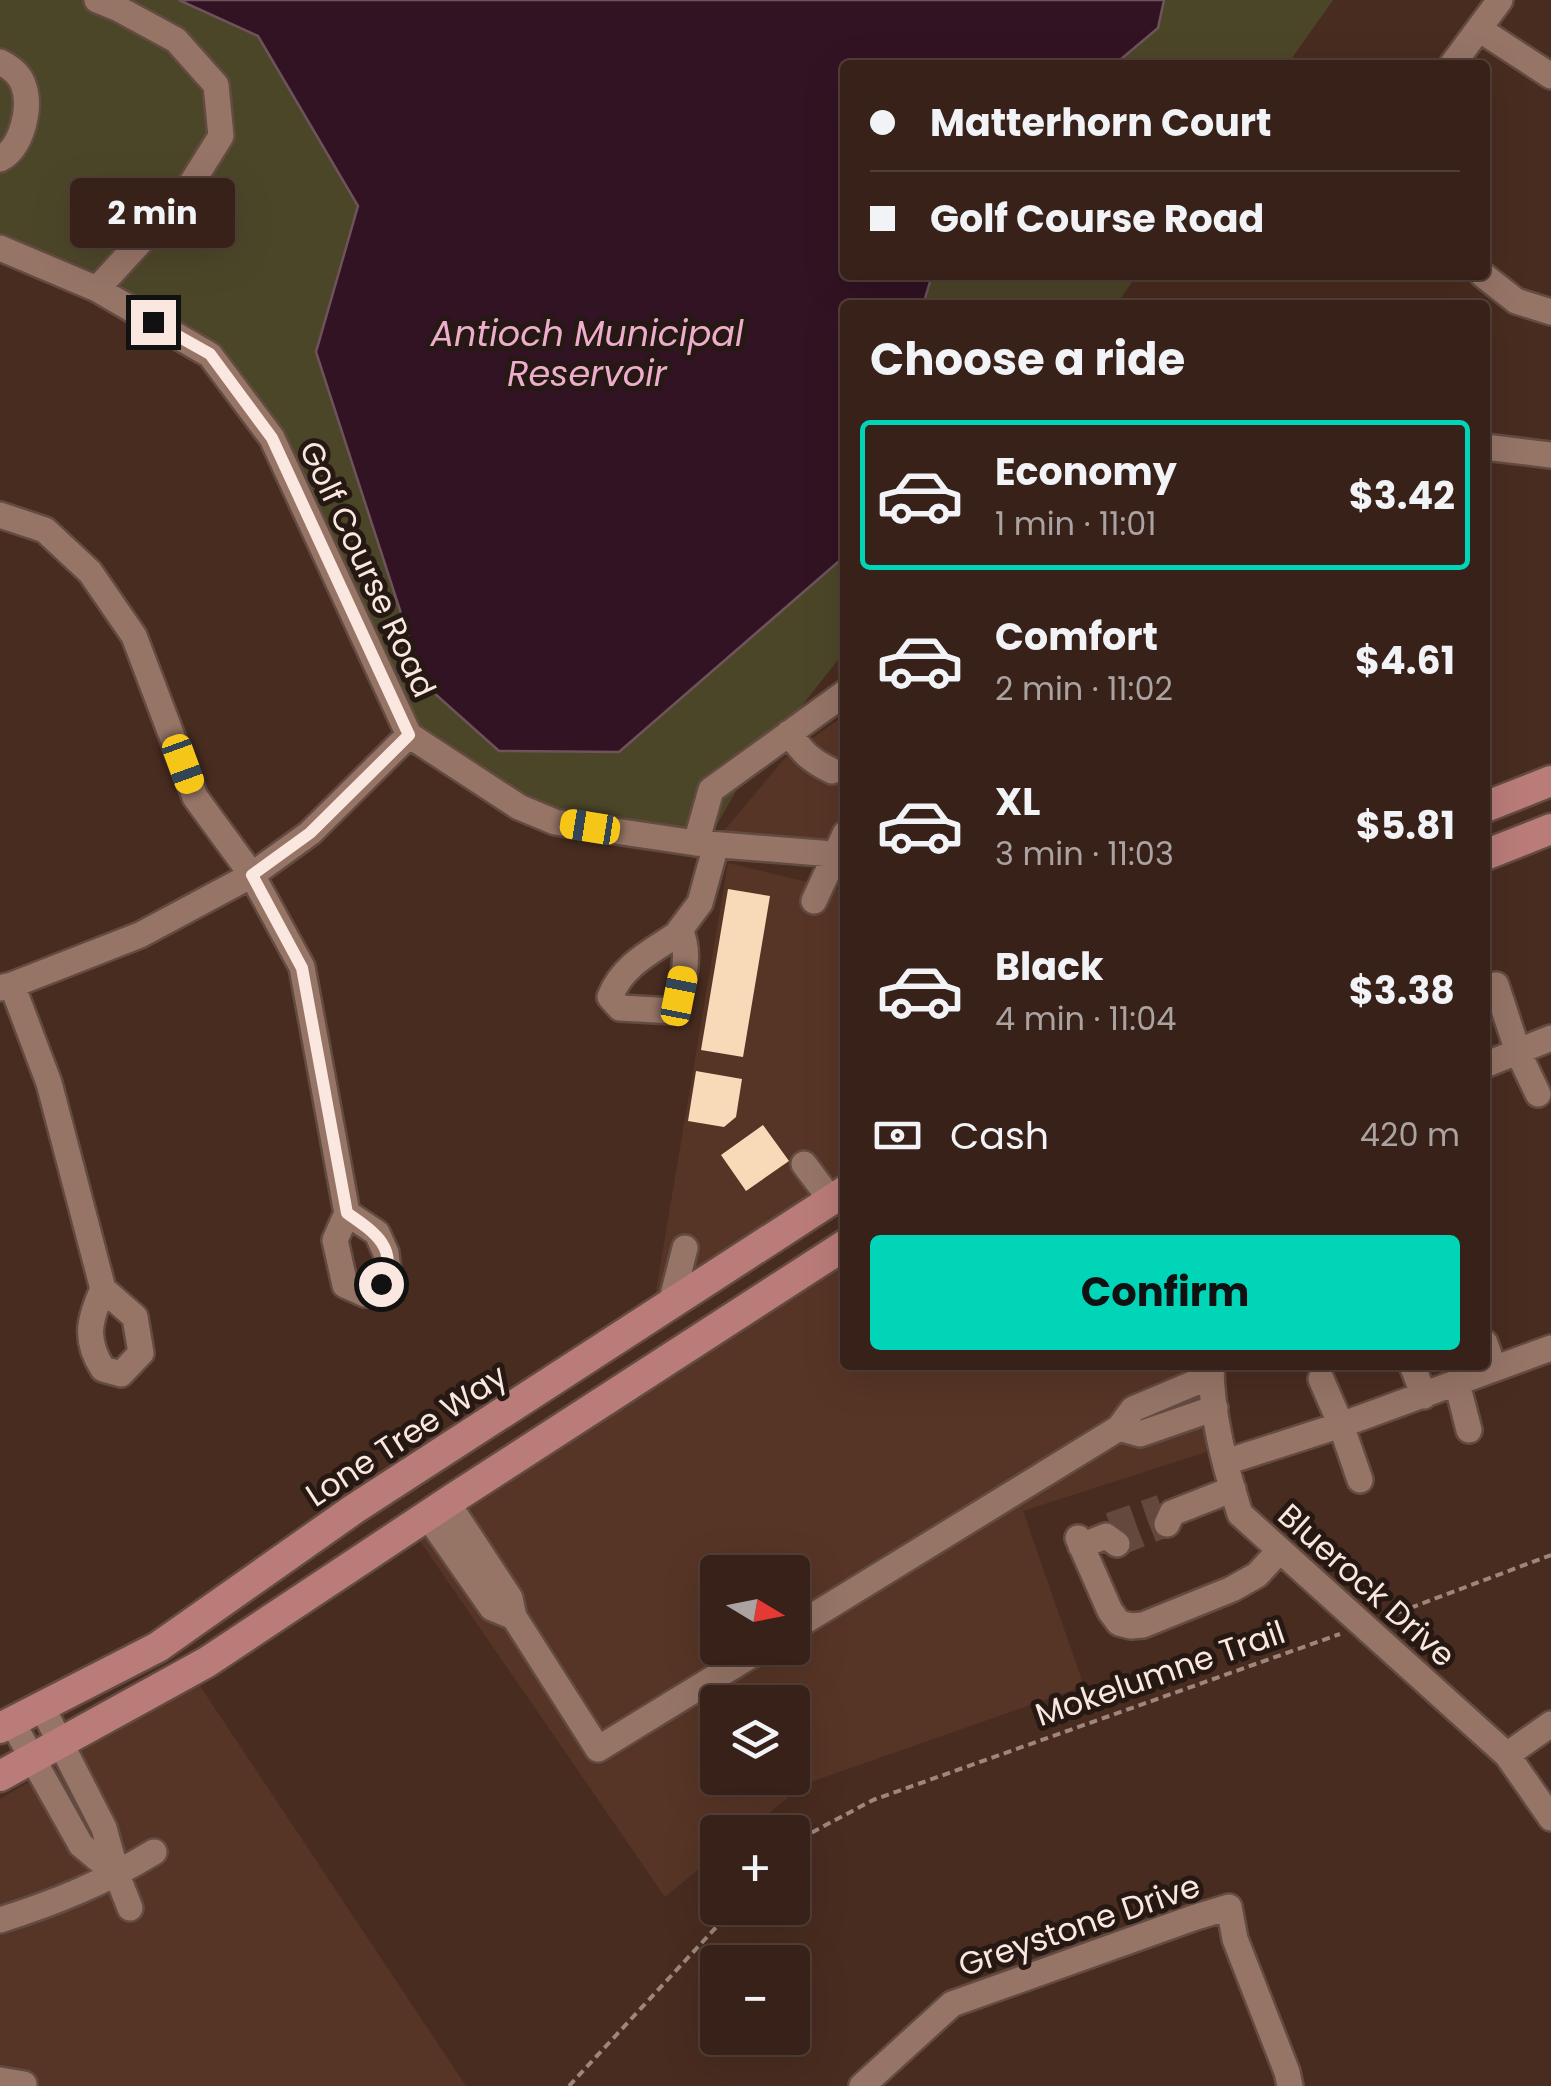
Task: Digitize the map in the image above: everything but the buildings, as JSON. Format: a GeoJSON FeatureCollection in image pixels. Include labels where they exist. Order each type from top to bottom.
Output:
{"type":"FeatureCollection","features":[{"type":"Feature","properties":{"kind":"main road"},"geometry":{"type":"LineString","coordinates":[[1490,806],[1551,782]]}},
{"type":"Feature","properties":{"kind":"main road"},"geometry":{"type":"LineString","coordinates":[[1490,853],[1551,829]]}},
{"type":"Feature","properties":{"kind":"main road","name":"Lone Tree Way"},"geometry":{"type":"LineString","coordinates":[[6,1725],[158,1647],[354,1509],[838,1195]]}},
{"type":"Feature","properties":{"kind":"main road"},"geometry":{"type":"LineString","coordinates":[[0,1776],[207,1662],[840,1248]]}},
{"type":"Feature","properties":{"kind":"street"},"geometry":{"type":"LineString","coordinates":[[97,0],[176,40],[216,84],[222,136],[186,192],[97,289]]}},
{"type":"Feature","properties":{"kind":"street"},"geometry":{"type":"LineString","coordinates":[[1456,60],[1500,0]]}},
{"type":"Feature","properties":{"kind":"street"},"geometry":{"type":"LineString","coordinates":[[1479,28],[1551,76]]}},
{"type":"Feature","properties":{"kind":"street"},"geometry":{"type":"LineString","coordinates":[[0,62],[13,69],[24,85],[26,102],[21,135],[8,155],[0,159]]}},
{"type":"Feature","properties":{"kind":"street","name":"Golf Course Road"},"geometry":{"type":"LineString","coordinates":[[0,248],[97,289],[210,354],[272,438],[409,735],[519,807],[555,822],[706,844],[840,852]]}},
{"type":"Feature","properties":{"kind":"street"},"geometry":{"type":"LineString","coordinates":[[1489,280],[1516,301],[1551,312]]}},
{"type":"Feature","properties":{"kind":"street"},"geometry":{"type":"LineString","coordinates":[[1490,447],[1551,455]]}},
{"type":"Feature","properties":{"kind":"street"},"geometry":{"type":"LineString","coordinates":[[0,515],[45,530],[90,572],[134,636],[195,796],[252,875],[302,968],[347,1213]]}},
{"type":"Feature","properties":{"kind":"street"},"geometry":{"type":"LineString","coordinates":[[680,930],[700,903],[712,790],[840,696]]}},
{"type":"Feature","properties":{"kind":"street"},"geometry":{"type":"LineString","coordinates":[[789,732],[811,760],[840,770]]}},
{"type":"Feature","properties":{"kind":"street"},"geometry":{"type":"LineString","coordinates":[[103,1289],[49,1083],[6,986],[140,935],[252,875],[310,833],[409,735]]}},
{"type":"Feature","properties":{"kind":"street"},"geometry":{"type":"LineString","coordinates":[[814,901],[840,856]]}},
{"type":"Feature","properties":{"kind":"street"},"geometry":{"type":"LineString","coordinates":[[1496,985],[1518,1052],[1538,1094]]}},
{"type":"Feature","properties":{"kind":"street"},"geometry":{"type":"LineString","coordinates":[[1490,1063],[1551,1038]]}},
{"type":"Feature","properties":{"kind":"street"},"geometry":{"type":"LineString","coordinates":[[804,1164],[838,1195]]}},
{"type":"Feature","properties":{"kind":"street"},"geometry":{"type":"LineString","coordinates":[[672,1303],[684,1248]]}},
{"type":"Feature","properties":{"kind":"street"},"geometry":{"type":"LineString","coordinates":[[1226,1462],[1424,1396],[1551,1348]]}},
{"type":"Feature","properties":{"kind":"street"},"geometry":{"type":"LineString","coordinates":[[1490,1358],[1494,1370]]}},
{"type":"Feature","properties":{"kind":"street"},"geometry":{"type":"LineString","coordinates":[[1414,1370],[1424,1396]]}},
{"type":"Feature","properties":{"kind":"street"},"geometry":{"type":"LineString","coordinates":[[810,1618],[1119,1428],[1133,1409],[1211,1371]]}},
{"type":"Feature","properties":{"kind":"street","name":"Bluerock Drive"},"geometry":{"type":"LineString","coordinates":[[1211,1371],[1215,1408],[1240,1514],[1506,1754],[1551,1818]]}},
{"type":"Feature","properties":{"kind":"street"},"geometry":{"type":"LineString","coordinates":[[1321,1380],[1360,1480]]}},
{"type":"Feature","properties":{"kind":"street"},"geometry":{"type":"LineString","coordinates":[[1457,1383],[1469,1430]]}},
{"type":"Feature","properties":{"kind":"street"},"geometry":{"type":"LineString","coordinates":[[1119,1428],[1140,1434],[1215,1408]]}},
{"type":"Feature","properties":{"kind":"street"},"geometry":{"type":"LineString","coordinates":[[1167,1515],[1232,1489]]}},
{"type":"Feature","properties":{"kind":"street"},"geometry":{"type":"LineString","coordinates":[[437,1509],[492,1608],[514,1617],[598,1748],[735,1665]]}},
{"type":"Feature","properties":{"kind":"street"},"geometry":{"type":"LineString","coordinates":[[1111,1535],[1079,1542],[1110,1611],[1119,1623],[1131,1626],[1232,1589],[1257,1575],[1280,1550]]}},
{"type":"Feature","properties":{"kind":"street"},"geometry":{"type":"LineString","coordinates":[[42,1706],[104,1828],[116,1875],[130,1908]]}},
{"type":"Feature","properties":{"kind":"street"},"geometry":{"type":"LineString","coordinates":[[1506,1754],[1551,1724]]}},
{"type":"Feature","properties":{"kind":"street"},"geometry":{"type":"LineString","coordinates":[[6,1725],[32,1758],[81,1845],[116,1875]]}},
{"type":"Feature","properties":{"kind":"street"},"geometry":{"type":"LineString","coordinates":[[0,1920],[68,1898],[154,1852]]}},
{"type":"Feature","properties":{"kind":"street","name":"Greystone Drive"},"geometry":{"type":"LineString","coordinates":[[862,2086],[952,2004],[1229,1907],[1235,1940],[1290,2086]]}},
{"type":"Feature","properties":{"kind":"path","name":"Mokelumne Trail"},"geometry":{"type":"LineString","coordinates":[[810,1833],[873,1800],[963,1766],[1551,1555]]}},
{"type":"Feature","properties":{"kind":"path"},"geometry":{"type":"LineString","coordinates":[[569,2086],[718,1925]]}},
{"type":"Feature","properties":{"kind":"shaded area","name":"Antioch Municipal Reservoir"},"geometry":{"type":"Polygon","coordinates":[[[0,0],[1333,0],[1291,60],[840,60],[840,280],[1134,280],[1120,300],[840,300],[840,657],[740,784],[706,844],[555,822],[409,735],[272,438],[210,355],[0,239],[0,0]]]}},
{"type":"Feature","properties":{"kind":"shaded area"},"geometry":{"type":"Polygon","coordinates":[[[840,719],[840,841],[723,832],[785,758],[840,719]]]}},
{"type":"Feature","properties":{"kind":"shaded area"},"geometry":{"type":"Polygon","coordinates":[[[728,863],[840,890],[840,1177],[655,1297],[728,863]]]}},
{"type":"Feature","properties":{"kind":"shaded area"},"geometry":{"type":"Polygon","coordinates":[[[840,1264],[840,1370],[1201,1370],[1206,1452],[1023,1511],[1084,1686],[810,1782],[810,1685],[700,1685],[700,1795],[791,1795],[766,1815],[700,1815],[700,1868],[665,1897],[420,1541],[840,1264]]]}},
{"type":"Feature","properties":{"kind":"shaded area"},"geometry":{"type":"Polygon","coordinates":[[[198,1683],[466,2086],[0,2086],[0,1799],[198,1683]]]}},
{"type":"Feature","properties":{"kind":"water","name":"Antioch Municipal Reservoir"},"geometry":{"type":"Polygon","coordinates":[[[179,0],[1164,0],[1158,28],[1120,60],[840,60],[840,280],[930,280],[924,300],[840,300],[840,560],[619,752],[499,751],[424,684],[316,352],[358,206],[258,36],[179,0]]]}},
{"type":"Feature","properties":{"kind":"tunnel"},"geometry":{"type":"LineString","coordinates":[[1110,1525],[1161,1507]]}},
{"type":"Feature","properties":{"kind":"tunnel"},"geometry":{"type":"LineString","coordinates":[[1117,1544],[1167,1524]]}},
{"type":"Feature","properties":{"kind":"route"},"geometry":{"type":"LineString","coordinates":[[153,322],[210,354],[272,438],[409,735],[310,833],[252,875],[302,968],[347,1213],[377,1234],[386,1254],[388,1272],[381,1284]]}}]}
